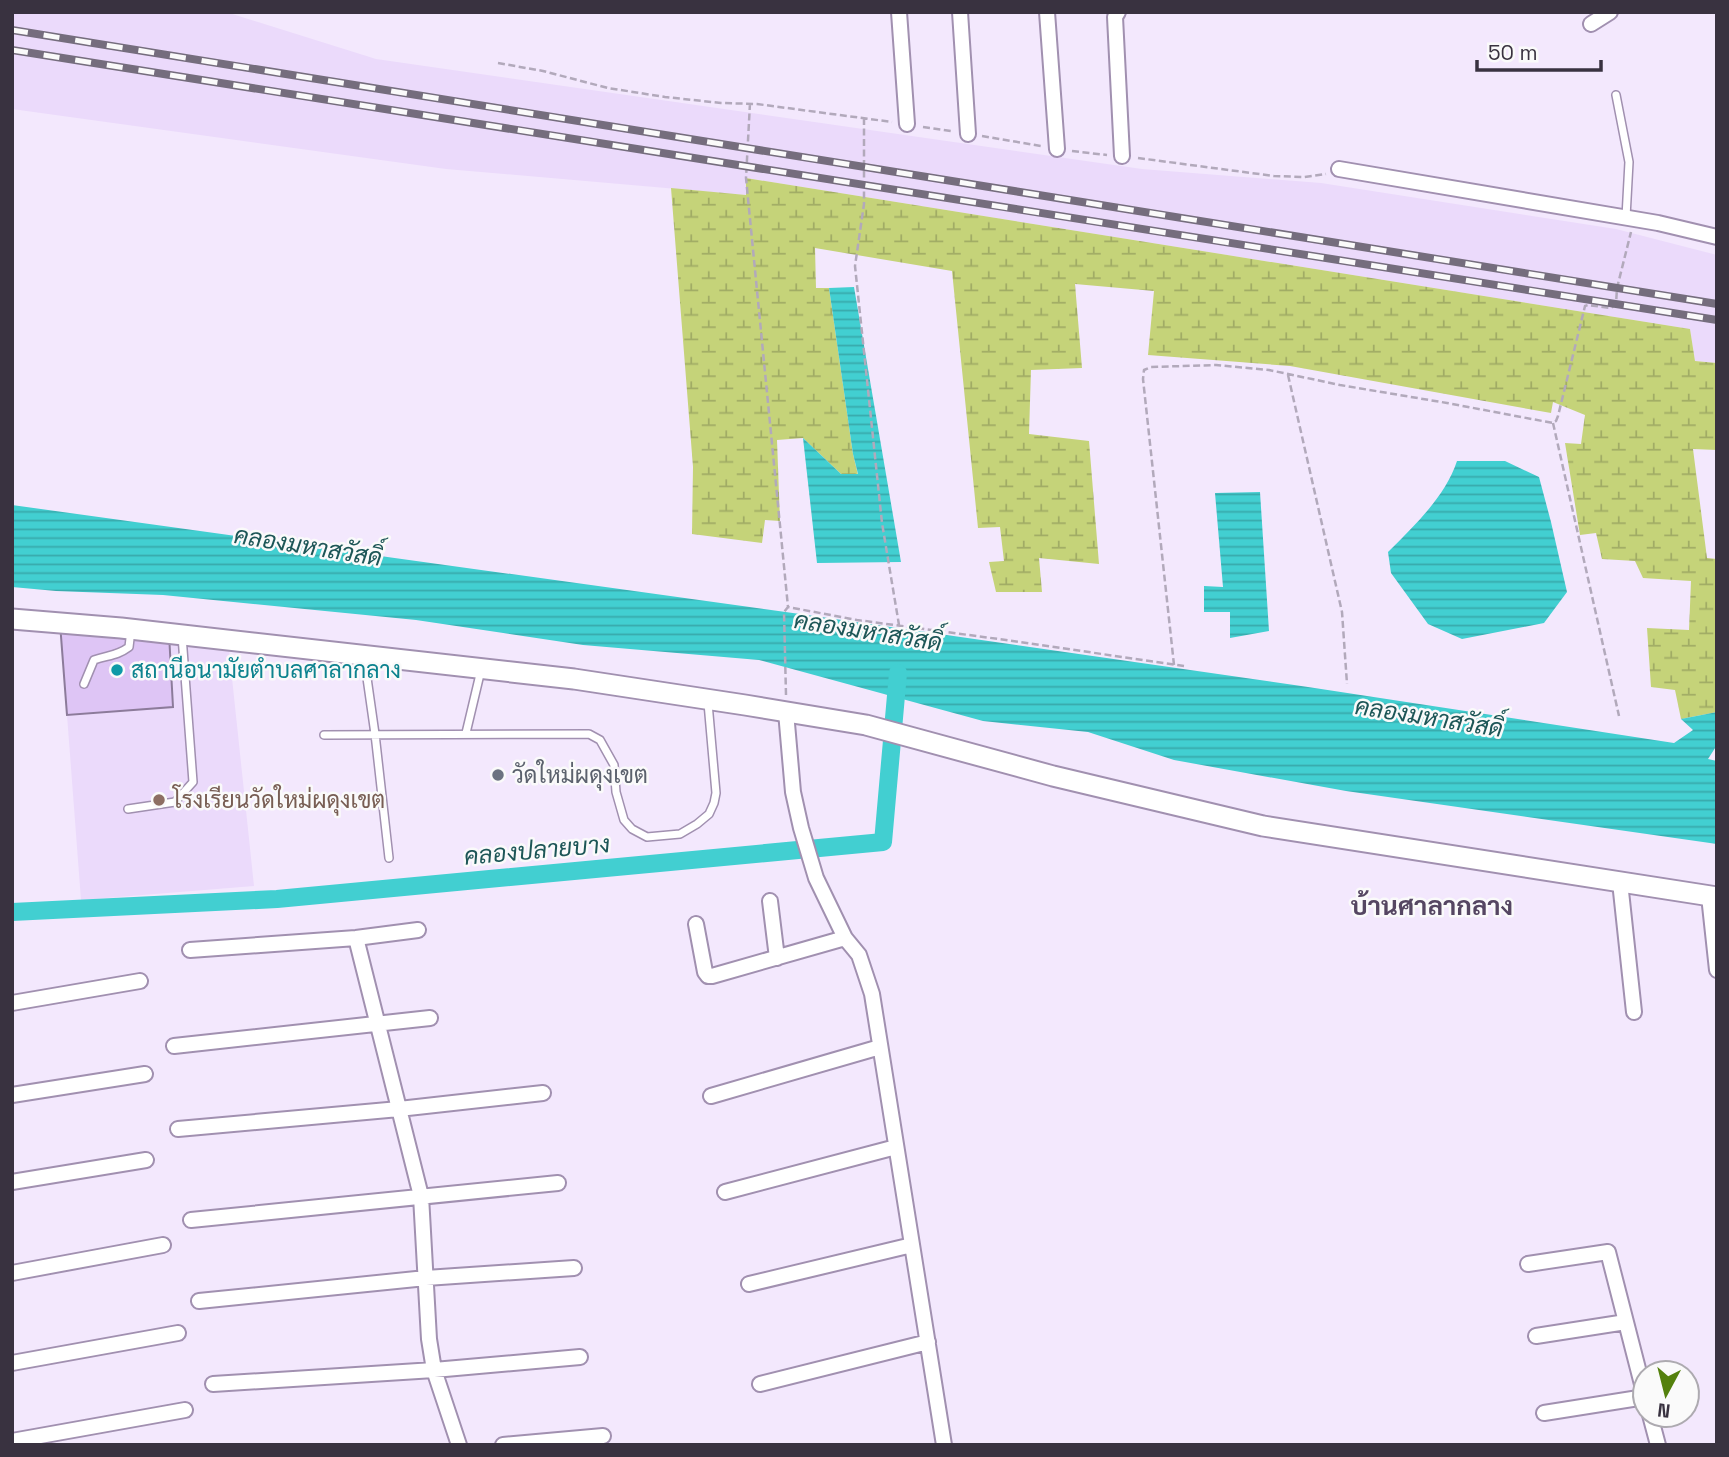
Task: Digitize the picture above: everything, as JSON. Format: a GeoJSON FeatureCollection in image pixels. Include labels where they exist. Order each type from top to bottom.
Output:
{"type":"FeatureCollection","features":[{"type":"Feature","properties":{"kind":"street"},"geometry":{"type":"LineString","coordinates":[[898,12],[907,124]]}},
{"type":"Feature","properties":{"kind":"street"},"geometry":{"type":"LineString","coordinates":[[960,12],[968,134]]}},
{"type":"Feature","properties":{"kind":"street"},"geometry":{"type":"LineString","coordinates":[[1047,12],[1057,149]]}},
{"type":"Feature","properties":{"kind":"street"},"geometry":{"type":"LineString","coordinates":[[1118,12],[1115,17],[1122,156]]}},
{"type":"Feature","properties":{"kind":"street"},"geometry":{"type":"LineString","coordinates":[[1591,24],[1610,12]]}},
{"type":"Feature","properties":{"kind":"street"},"geometry":{"type":"LineString","coordinates":[[1339,169],[1630,218],[1717,237]]}},
{"type":"Feature","properties":{"kind":"street"},"geometry":{"type":"LineString","coordinates":[[12,619],[131,629],[584,680],[708,699],[866,725],[1053,776],[1264,826],[1713,896],[1717,970]]}},
{"type":"Feature","properties":{"kind":"street"},"geometry":{"type":"LineString","coordinates":[[786,712],[793,792],[816,878],[845,938],[859,955],[872,994],[943,1444]]}},
{"type":"Feature","properties":{"kind":"street"},"geometry":{"type":"LineString","coordinates":[[1620,882],[1634,1012]]}},
{"type":"Feature","properties":{"kind":"street"},"geometry":{"type":"LineString","coordinates":[[770,901],[776,958]]}},
{"type":"Feature","properties":{"kind":"street"},"geometry":{"type":"LineString","coordinates":[[696,925],[708,976],[845,938]]}},
{"type":"Feature","properties":{"kind":"street"},"geometry":{"type":"LineString","coordinates":[[190,950],[356,938],[418,930]]}},
{"type":"Feature","properties":{"kind":"street"},"geometry":{"type":"LineString","coordinates":[[356,938],[421,1196],[429,1339],[434,1370],[459,1445]]}},
{"type":"Feature","properties":{"kind":"street"},"geometry":{"type":"LineString","coordinates":[[12,1003],[140,981]]}},
{"type":"Feature","properties":{"kind":"street"},"geometry":{"type":"LineString","coordinates":[[174,1046],[430,1018]]}},
{"type":"Feature","properties":{"kind":"street"},"geometry":{"type":"LineString","coordinates":[[711,1096],[880,1047]]}},
{"type":"Feature","properties":{"kind":"street"},"geometry":{"type":"LineString","coordinates":[[12,1095],[145,1074]]}},
{"type":"Feature","properties":{"kind":"street"},"geometry":{"type":"LineString","coordinates":[[178,1129],[543,1093]]}},
{"type":"Feature","properties":{"kind":"street"},"geometry":{"type":"LineString","coordinates":[[725,1192],[896,1146]]}},
{"type":"Feature","properties":{"kind":"street"},"geometry":{"type":"LineString","coordinates":[[12,1182],[146,1160]]}},
{"type":"Feature","properties":{"kind":"street"},"geometry":{"type":"LineString","coordinates":[[191,1220],[558,1183]]}},
{"type":"Feature","properties":{"kind":"street"},"geometry":{"type":"LineString","coordinates":[[12,1273],[163,1245]]}},
{"type":"Feature","properties":{"kind":"street"},"geometry":{"type":"LineString","coordinates":[[749,1284],[912,1245]]}},
{"type":"Feature","properties":{"kind":"street"},"geometry":{"type":"LineString","coordinates":[[1528,1264],[1608,1252],[1636,1359]]}},
{"type":"Feature","properties":{"kind":"street"},"geometry":{"type":"LineString","coordinates":[[199,1301],[426,1278],[574,1268]]}},
{"type":"Feature","properties":{"kind":"street"},"geometry":{"type":"LineString","coordinates":[[1536,1336],[1626,1322]]}},
{"type":"Feature","properties":{"kind":"street"},"geometry":{"type":"LineString","coordinates":[[12,1363],[178,1333]]}},
{"type":"Feature","properties":{"kind":"street"},"geometry":{"type":"LineString","coordinates":[[760,1384],[928,1342]]}},
{"type":"Feature","properties":{"kind":"street"},"geometry":{"type":"LineString","coordinates":[[213,1384],[434,1370],[580,1357]]}},
{"type":"Feature","properties":{"kind":"street"},"geometry":{"type":"LineString","coordinates":[[1544,1413],[1631,1398]]}},
{"type":"Feature","properties":{"kind":"street"},"geometry":{"type":"LineString","coordinates":[[12,1443],[185,1410]]}},
{"type":"Feature","properties":{"kind":"street"},"geometry":{"type":"LineString","coordinates":[[503,1445],[603,1436]]}},
{"type":"Feature","properties":{"kind":"lane"},"geometry":{"type":"LineString","coordinates":[[1616,94],[1629,162],[1630,218]]}},
{"type":"Feature","properties":{"kind":"lane"},"geometry":{"type":"LineString","coordinates":[[84,684],[94,660],[120,654],[129,647],[131,629]]}},
{"type":"Feature","properties":{"kind":"lane"},"geometry":{"type":"LineString","coordinates":[[128,809],[175,802],[193,782],[182,635]]}},
{"type":"Feature","properties":{"kind":"lane"},"geometry":{"type":"LineString","coordinates":[[364,656],[388,858]]}},
{"type":"Feature","properties":{"kind":"lane"},"geometry":{"type":"LineString","coordinates":[[466,733],[482,670]]}},
{"type":"Feature","properties":{"kind":"lane"},"geometry":{"type":"LineString","coordinates":[[324,735],[589,734],[600,740],[614,765],[616,792],[624,820],[632,830],[647,837],[680,834],[709,814],[714,803],[716,793],[708,699]]}},
{"type":"Feature","properties":{"kind":"path"},"geometry":{"type":"LineString","coordinates":[[750,103],[746,178],[788,607],[784,611],[785,685]]}},
{"type":"Feature","properties":{"kind":"path"},"geometry":{"type":"LineString","coordinates":[[864,118],[864,204],[855,266],[882,523],[899,625]]}},
{"type":"Feature","properties":{"kind":"path"},"geometry":{"type":"LineString","coordinates":[[1553,423],[1558,416],[1585,306],[1611,308],[1616,304],[1630,218]]}},
{"type":"Feature","properties":{"kind":"path"},"geometry":{"type":"LineString","coordinates":[[1174,665],[1144,393],[1144,370],[1151,367],[1216,365],[1269,370],[1553,423]]}},
{"type":"Feature","properties":{"kind":"path"},"geometry":{"type":"LineString","coordinates":[[1288,374],[1342,612],[1347,684]]}},
{"type":"Feature","properties":{"kind":"path"},"geometry":{"type":"LineString","coordinates":[[1553,423],[1619,716]]}},
{"type":"Feature","properties":{"kind":"path"},"geometry":{"type":"LineString","coordinates":[[788,607],[1184,666]]}},
{"type":"Feature","properties":{"kind":"shaded area"},"geometry":{"type":"Polygon","coordinates":[[[12,12],[226,12],[376,59],[1142,169],[1321,183],[1616,229],[1717,255],[1717,363],[1695,361],[1690,329],[746,178],[746,195],[446,169],[12,109],[12,12]]]}},
{"type":"Feature","properties":{"kind":"shaded area","name":"โรงเรียนวัดใหม่ผดุงเขต"},"geometry":{"type":"Polygon","coordinates":[[[169,634],[228,640],[254,886],[81,900],[67,715],[173,706],[169,634]]]}},
{"type":"Feature","properties":{"kind":"green space"},"geometry":{"type":"Polygon","coordinates":[[[746,178],[1690,329],[1695,361],[1717,363],[1717,450],[1693,449],[1707,558],[1717,559],[1717,712],[1681,719],[1675,690],[1651,687],[1647,628],[1689,630],[1691,581],[1643,578],[1635,561],[1602,559],[1596,533],[1580,535],[1565,443],[1581,444],[1585,415],[1553,402],[1551,413],[1290,366],[1148,355],[1154,291],[1075,284],[1082,368],[1031,370],[1029,434],[1089,441],[1099,564],[1039,558],[1042,592],[996,592],[989,562],[1004,561],[1000,527],[978,528],[952,271],[815,248],[816,288],[829,288],[858,475],[841,474],[803,438],[777,440],[780,521],[765,520],[762,543],[692,534],[693,467],[671,188],[746,195],[746,178]]]}},
{"type":"Feature","properties":{"kind":"water"},"geometry":{"type":"Polygon","coordinates":[[[854,287],[901,562],[817,563],[803,438],[841,474],[858,474],[829,288],[854,287]]]}},
{"type":"Feature","properties":{"kind":"water"},"geometry":{"type":"Polygon","coordinates":[[[1457,461],[1505,461],[1539,477],[1567,592],[1544,623],[1462,639],[1428,624],[1391,573],[1388,552],[1419,521],[1437,498],[1457,461]]]}},
{"type":"Feature","properties":{"kind":"water"},"geometry":{"type":"Polygon","coordinates":[[[1260,492],[1269,631],[1230,638],[1230,612],[1204,612],[1204,586],[1223,587],[1215,493],[1260,492]]]}},
{"type":"Feature","properties":{"kind":"water","name":"คลองมหาสวัสดิ์"},"geometry":{"type":"Polygon","coordinates":[[[12,505],[800,614],[1674,743],[1693,730],[1681,719],[1717,712],[1717,745],[1708,759],[1717,761],[1717,844],[1346,791],[1174,760],[1088,732],[983,721],[759,660],[583,645],[416,620],[163,595],[12,587],[12,505]]]}},
{"type":"Feature","properties":{"kind":"building","name":"สถานีอนามัยตำบลศาลากลาง"},"geometry":{"type":"Polygon","coordinates":[[[60,623],[169,634],[173,707],[67,715],[60,623]]]}},
{"type":"Feature","properties":{"kind":"waterway","name":"คลองปลายบาง"},"geometry":{"type":"LineString","coordinates":[[12,912],[277,899],[883,842],[898,673]]}},
{"type":"Feature","properties":{"kind":"railway"},"geometry":{"type":"LineString","coordinates":[[12,30],[1717,304]]}},
{"type":"Feature","properties":{"kind":"railway"},"geometry":{"type":"LineString","coordinates":[[12,50],[1717,320]]}},
{"type":"Feature","properties":{"kind":"place","name":"สถานีอนามัยตำบลศาลากลาง"},"geometry":{"type":"Point","coordinates":[117,670]}},
{"type":"Feature","properties":{"kind":"place","name":"วัดใหม่ผดุงเขต"},"geometry":{"type":"Point","coordinates":[498,775]}},
{"type":"Feature","properties":{"kind":"place","name":"โรงเรียนวัดใหม่ผดุงเขต"},"geometry":{"type":"Point","coordinates":[159,800]}},
{"type":"Feature","properties":{"kind":"district","name":"บ้านศาลากลาง"},"geometry":{"type":"Point","coordinates":[1432,906]}}]}
